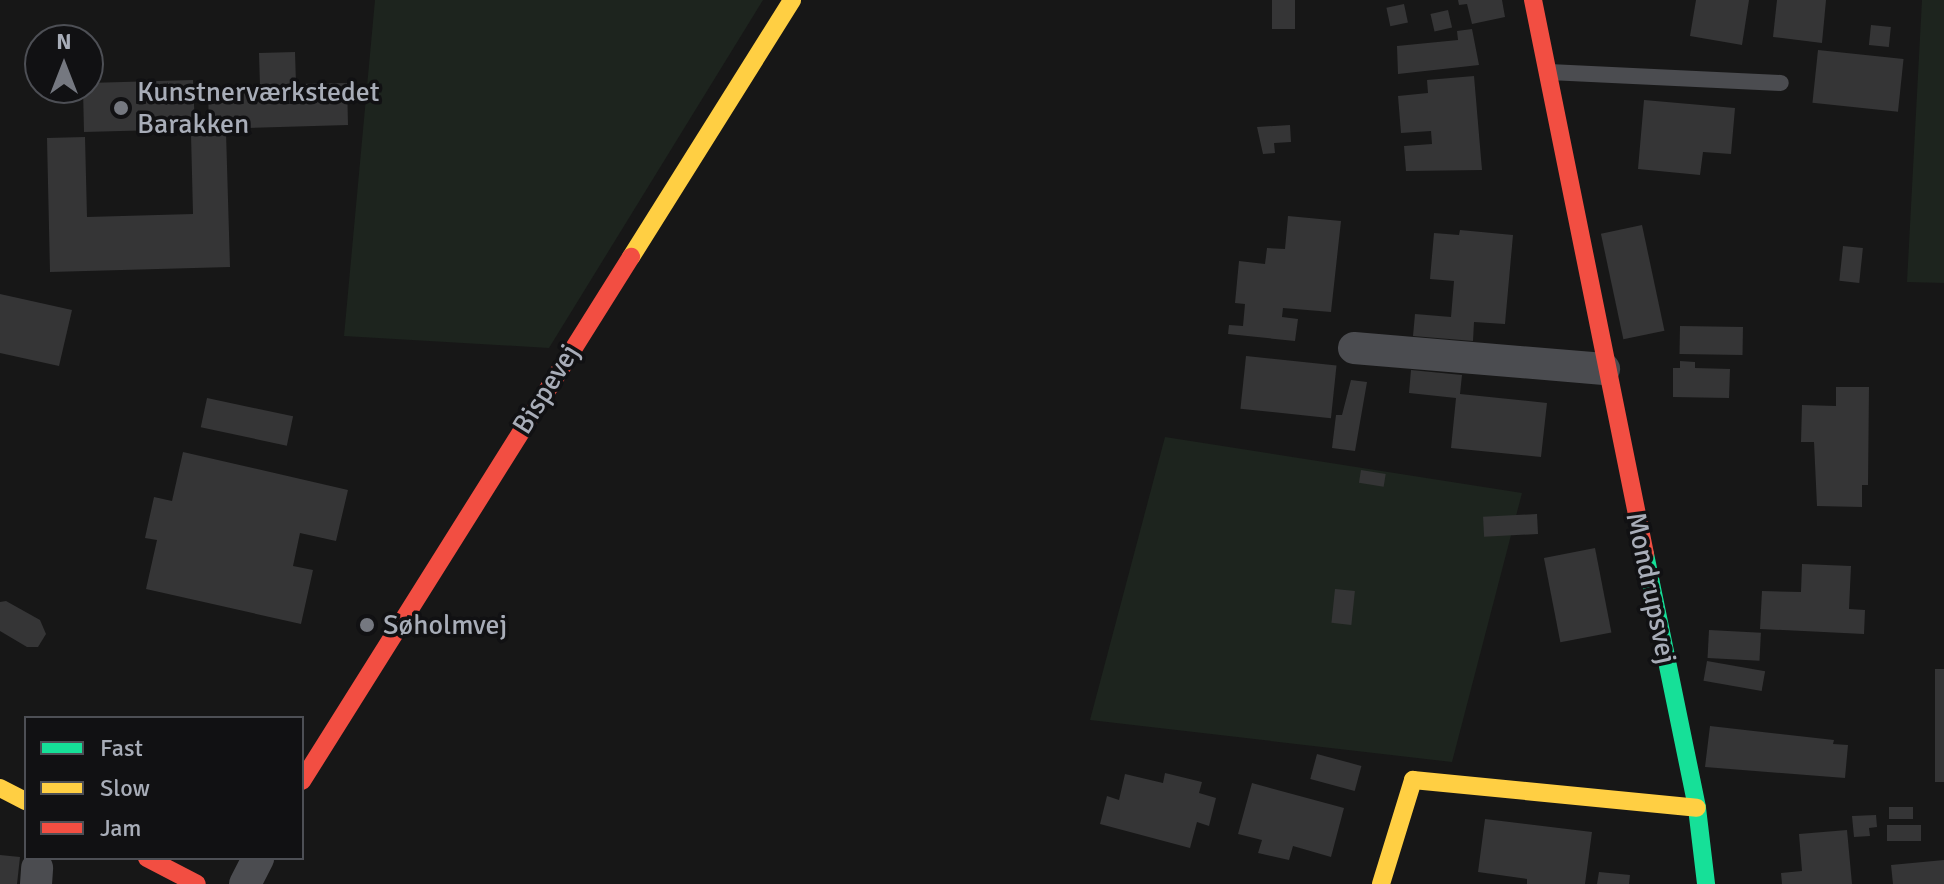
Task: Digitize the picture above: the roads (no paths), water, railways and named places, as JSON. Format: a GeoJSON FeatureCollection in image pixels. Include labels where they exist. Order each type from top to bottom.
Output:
{"type":"FeatureCollection","features":[{"type":"Feature","properties":{"kind":"street","name":"Bispevej"},"geometry":{"type":"LineString","coordinates":[[304,778],[792,0]]}},
{"type":"Feature","properties":{"kind":"street","name":"Mondrupsvej"},"geometry":{"type":"LineString","coordinates":[[1533,0],[1604,369],[1697,808],[1706,884]]}},
{"type":"Feature","properties":{"kind":"street"},"geometry":{"type":"LineString","coordinates":[[1354,348],[1604,369]]}},
{"type":"Feature","properties":{"kind":"street"},"geometry":{"type":"LineString","coordinates":[[1381,884],[1413,780],[1697,808]]}},
{"type":"Feature","properties":{"kind":"street"},"geometry":{"type":"LineString","coordinates":[[0,788],[24,800]]}},
{"type":"Feature","properties":{"kind":"street"},"geometry":{"type":"LineString","coordinates":[[151,860],[197,884]]}},
{"type":"Feature","properties":{"kind":"street"},"geometry":{"type":"LineString","coordinates":[[245,884],[257,860]]}},
{"type":"Feature","properties":{"kind":"lane"},"geometry":{"type":"LineString","coordinates":[[1547,72],[1781,83]]}},
{"type":"Feature","properties":{"kind":"place","name":"Kunstnerværkstedet Barakken"},"geometry":{"type":"Point","coordinates":[121,108]}},
{"type":"Feature","properties":{"kind":"place","name":"Søholmvej"},"geometry":{"type":"Point","coordinates":[367,625]}}]}
